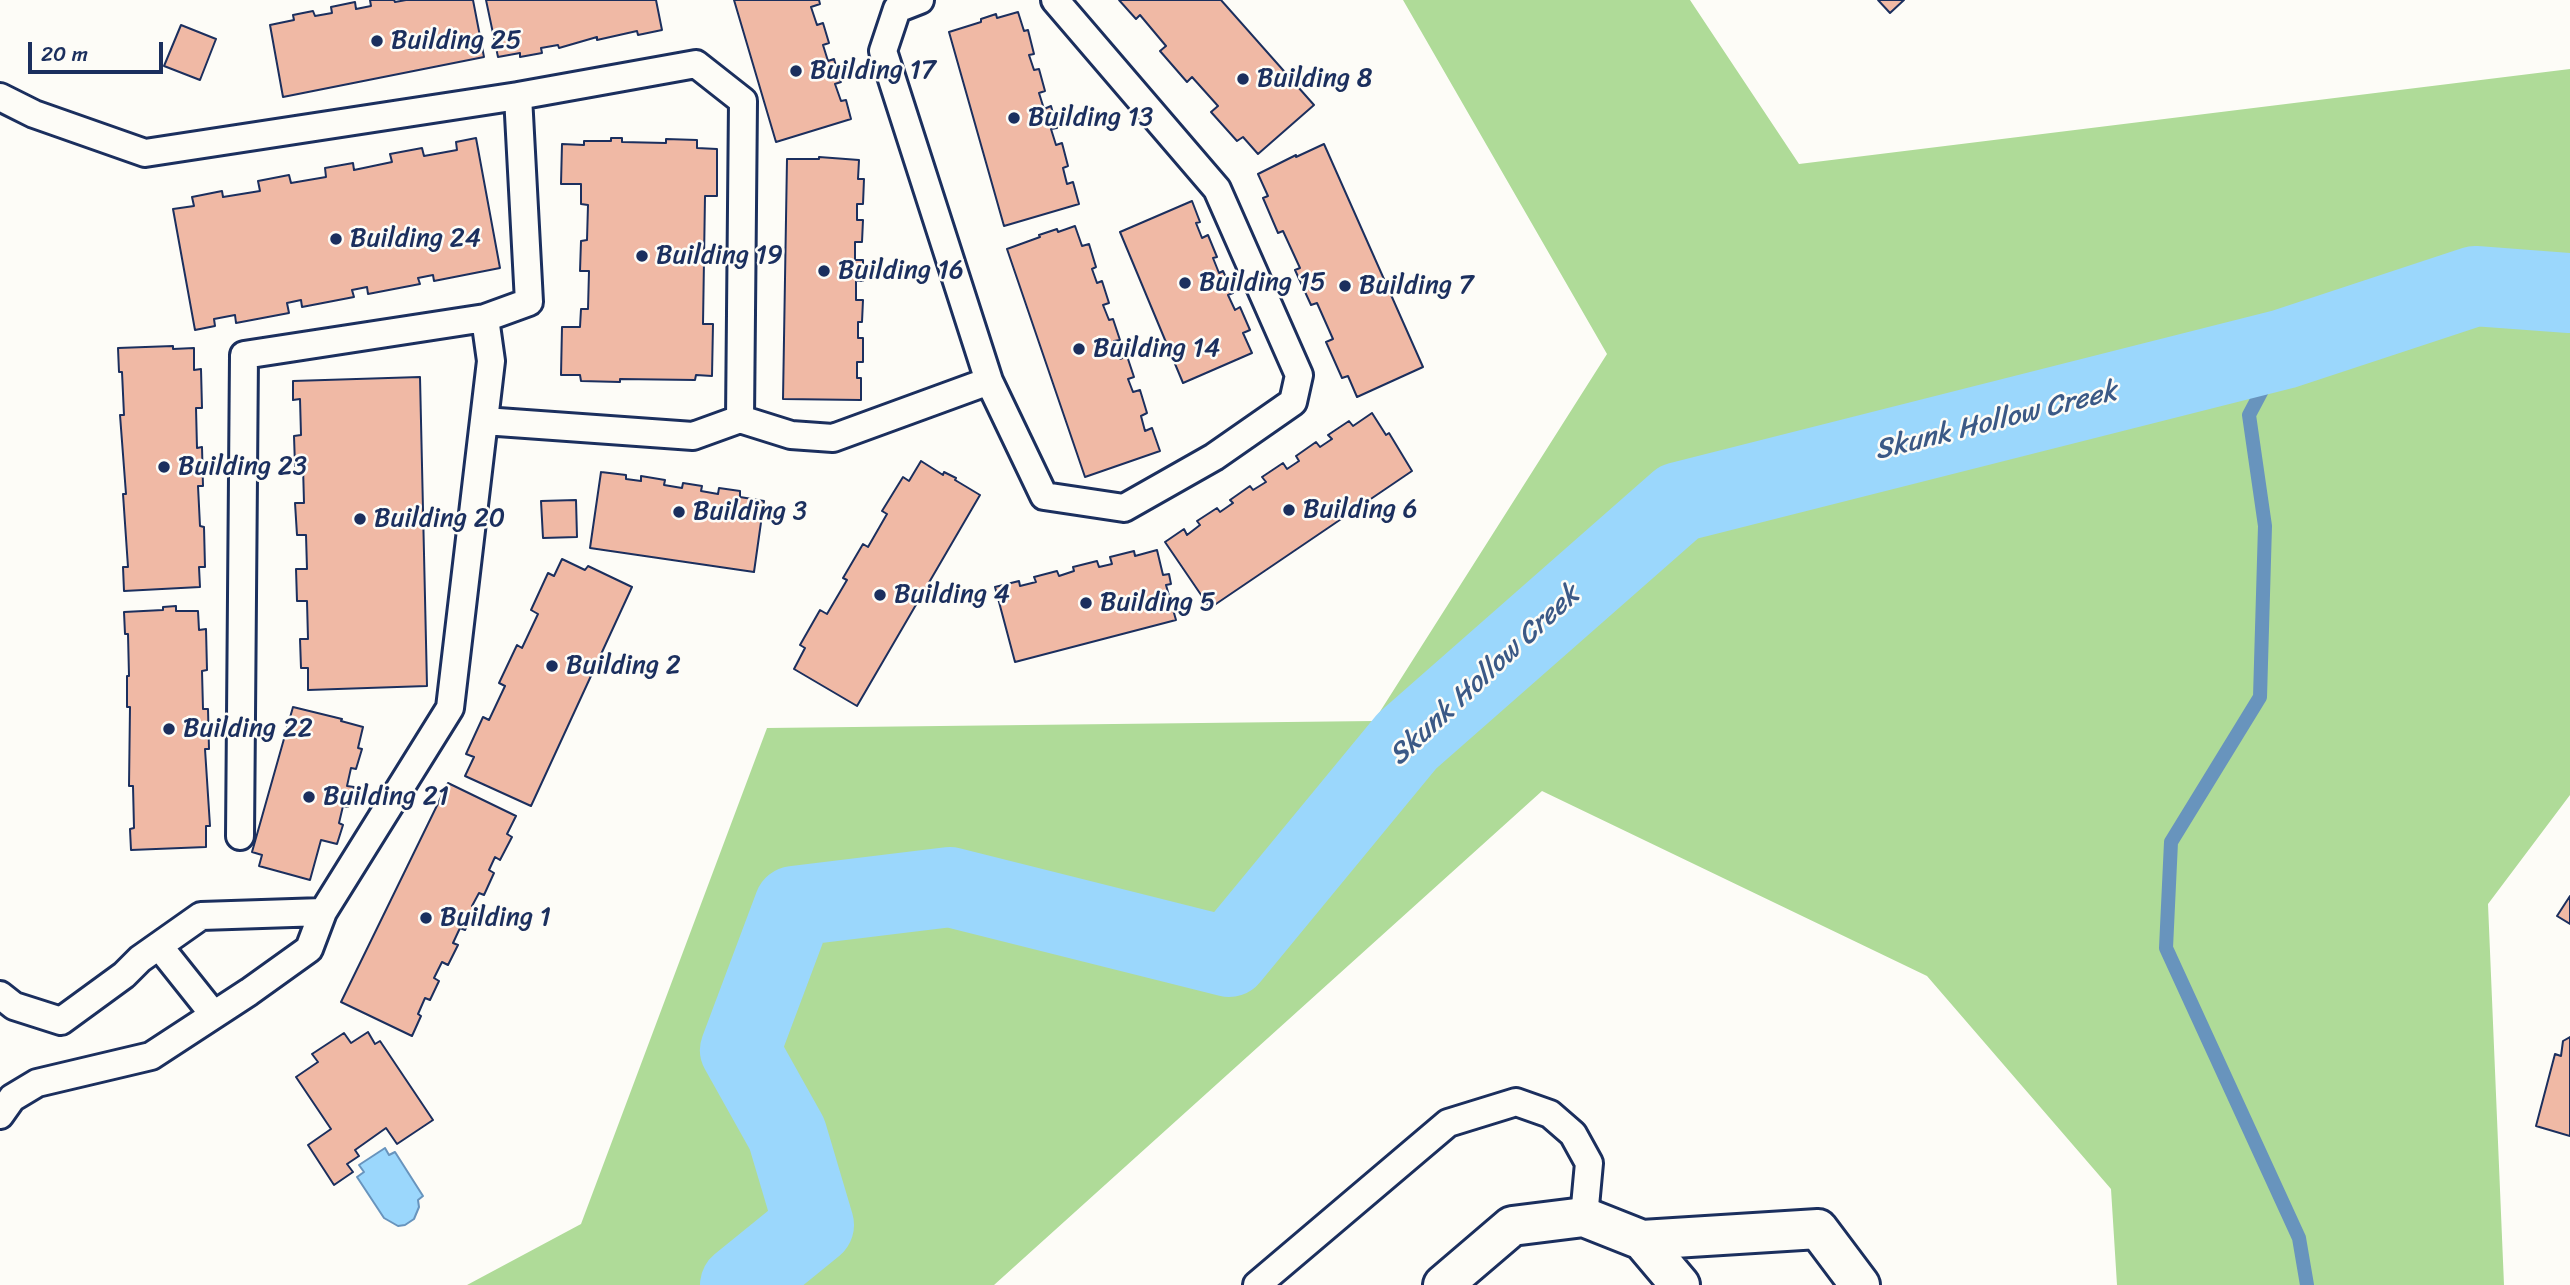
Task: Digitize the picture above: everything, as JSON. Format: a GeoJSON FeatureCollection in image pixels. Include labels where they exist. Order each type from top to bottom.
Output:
{"type":"FeatureCollection","features":[{"type":"Feature","properties":{"kind":"street"},"geometry":{"type":"LineString","coordinates":[[1443,1285],[1512,1226],[1584,1217],[1642,1240],[1818,1229],[1860,1285]]}},
{"type":"Feature","properties":{"kind":"street"},"geometry":{"type":"LineString","coordinates":[[1642,1240],[1680,1285]]}},
{"type":"Feature","properties":{"kind":"lane"},"geometry":{"type":"LineString","coordinates":[[920,0],[897,9],[883,51],[989,381],[1044,496],[1124,508],[1214,457],[1293,402],[1299,375],[1217,189],[1055,0]]}},
{"type":"Feature","properties":{"kind":"lane"},"geometry":{"type":"LineString","coordinates":[[0,97],[34,114],[145,153],[518,96],[696,64],[743,101],[740,419]]}},
{"type":"Feature","properties":{"kind":"lane"},"geometry":{"type":"LineString","coordinates":[[240,836],[244,355],[485,317],[529,302],[518,96]]}},
{"type":"Feature","properties":{"kind":"lane"},"geometry":{"type":"LineString","coordinates":[[0,1115],[12,1098],[37,1083],[152,1056],[309,949],[323,912],[450,708],[491,361],[485,317]]}},
{"type":"Feature","properties":{"kind":"lane"},"geometry":{"type":"LineString","coordinates":[[484,421],[693,436],[740,419],[791,435],[833,438],[989,381]]}},
{"type":"Feature","properties":{"kind":"lane"},"geometry":{"type":"LineString","coordinates":[[0,995],[14,1006],[61,1021],[124,975],[140,959],[201,916],[323,912]]}},
{"type":"Feature","properties":{"kind":"lane"},"geometry":{"type":"LineString","coordinates":[[159,946],[214,1015]]}},
{"type":"Feature","properties":{"kind":"lane"},"geometry":{"type":"LineString","coordinates":[[1257,1285],[1448,1123],[1516,1102],[1550,1114],[1573,1134],[1589,1163],[1584,1217]]}},
{"type":"Feature","properties":{"kind":"green space"},"geometry":{"type":"Polygon","coordinates":[[[1403,0],[1690,0],[1799,164],[2570,69],[2570,795],[2488,904],[2504,1285],[2117,1285],[2111,1189],[1927,976],[1542,791],[994,1285],[467,1285],[581,1224],[767,728],[1374,721],[1607,354],[1403,0]]]}},
{"type":"Feature","properties":{"kind":"water"},"geometry":{"type":"Polygon","coordinates":[[[385,1148],[389,1155],[395,1152],[423,1196],[418,1200],[419,1207],[414,1219],[405,1225],[398,1226],[384,1218],[357,1177],[364,1172],[359,1165],[385,1148]]]}},
{"type":"Feature","properties":{"kind":"building","name":"Building 25"},"geometry":{"type":"Polygon","coordinates":[[[370,0],[473,0],[484,57],[283,97],[270,25],[294,20],[293,15],[313,11],[315,16],[332,13],[331,7],[355,2],[356,9],[371,6],[370,0]]]}},
{"type":"Feature","properties":{"kind":"building"},"geometry":{"type":"Polygon","coordinates":[[[486,0],[656,0],[662,30],[638,35],[637,31],[597,40],[597,37],[559,48],[558,45],[541,48],[542,53],[498,57],[486,0]]]}},
{"type":"Feature","properties":{"kind":"building","name":"Building 17"},"geometry":{"type":"Polygon","coordinates":[[[734,0],[819,0],[820,4],[811,7],[817,25],[823,23],[829,43],[823,45],[828,61],[834,59],[841,82],[835,84],[841,101],[846,100],[851,119],[776,142],[734,0]]]}},
{"type":"Feature","properties":{"kind":"building","name":"Building 8"},"geometry":{"type":"Polygon","coordinates":[[[1119,0],[1221,0],[1314,105],[1258,154],[1243,137],[1237,141],[1211,112],[1218,106],[1192,77],[1187,82],[1160,51],[1166,46],[1140,15],[1136,19],[1119,0]]]}},
{"type":"Feature","properties":{"kind":"building"},"geometry":{"type":"Polygon","coordinates":[[[1878,0],[1904,0],[1890,13],[1878,0]]]}},
{"type":"Feature","properties":{"kind":"building","name":"Building 13"},"geometry":{"type":"Polygon","coordinates":[[[1018,12],[1024,31],[1028,30],[1034,54],[1029,55],[1034,70],[1039,69],[1045,91],[1039,93],[1044,109],[1051,106],[1057,128],[1051,129],[1056,145],[1062,143],[1068,166],[1063,168],[1067,184],[1073,182],[1079,204],[1004,226],[949,32],[981,22],[981,19],[996,14],[997,18],[1018,12]]]}},
{"type":"Feature","properties":{"kind":"building"},"geometry":{"type":"Polygon","coordinates":[[[181,25],[216,39],[200,80],[164,66],[181,25]]]}},
{"type":"Feature","properties":{"kind":"building","name":"Building 24"},"geometry":{"type":"Polygon","coordinates":[[[476,138],[500,268],[434,281],[433,275],[418,278],[420,284],[368,294],[367,287],[352,290],[354,297],[302,307],[301,300],[287,303],[289,313],[236,323],[235,315],[214,319],[215,326],[195,330],[173,209],[194,206],[192,197],[222,191],[223,197],[260,191],[258,181],[289,175],[291,183],[326,177],[325,168],[353,163],[354,170],[392,162],[390,154],[422,148],[424,156],[457,150],[456,142],[476,138]]]}},
{"type":"Feature","properties":{"kind":"building","name":"Building 19"},"geometry":{"type":"Polygon","coordinates":[[[611,138],[622,138],[622,142],[666,143],[666,139],[697,140],[697,148],[717,149],[717,196],[705,196],[703,324],[713,324],[712,376],[696,375],[695,380],[620,379],[620,382],[581,381],[580,375],[561,375],[562,327],[580,327],[581,309],[588,309],[589,271],[580,271],[581,241],[587,240],[588,205],[581,204],[581,184],[561,184],[562,144],[584,145],[584,141],[611,141],[611,138]]]}},
{"type":"Feature","properties":{"kind":"building","name":"Building 7"},"geometry":{"type":"Polygon","coordinates":[[[1324,144],[1423,367],[1357,397],[1348,376],[1342,378],[1326,342],[1333,339],[1317,303],[1311,305],[1295,270],[1300,268],[1283,231],[1278,233],[1263,198],[1268,196],[1258,174],[1324,144]]]}},
{"type":"Feature","properties":{"kind":"building","name":"Building 16"},"geometry":{"type":"Polygon","coordinates":[[[819,157],[859,160],[858,179],[864,179],[863,204],[857,204],[857,220],[863,220],[862,242],[855,242],[855,260],[863,260],[863,281],[856,281],[856,300],[863,300],[858,338],[863,338],[863,362],[857,362],[857,378],[861,378],[861,400],[783,399],[787,159],[819,157]]]}},
{"type":"Feature","properties":{"kind":"building","name":"Building 15"},"geometry":{"type":"Polygon","coordinates":[[[1192,201],[1200,222],[1196,223],[1202,238],[1208,235],[1217,257],[1213,258],[1219,273],[1223,271],[1233,293],[1228,295],[1235,310],[1240,307],[1250,330],[1243,333],[1252,353],[1183,383],[1120,232],[1192,201]]]}},
{"type":"Feature","properties":{"kind":"building","name":"Building 14"},"geometry":{"type":"Polygon","coordinates":[[[1075,226],[1082,246],[1089,244],[1096,267],[1092,269],[1097,283],[1102,281],[1109,303],[1103,305],[1109,320],[1113,319],[1120,340],[1114,341],[1120,359],[1127,356],[1134,377],[1128,379],[1133,392],[1140,390],[1147,413],[1141,416],[1145,431],[1152,428],[1160,451],[1085,477],[1007,249],[1040,237],[1039,235],[1075,226]]]}},
{"type":"Feature","properties":{"kind":"building","name":"Building 23"},"geometry":{"type":"Polygon","coordinates":[[[173,346],[173,349],[194,348],[194,370],[201,369],[202,408],[196,408],[197,448],[202,447],[203,486],[198,486],[200,526],[204,527],[205,567],[199,567],[200,587],[124,591],[123,567],[128,567],[120,415],[124,415],[118,348],[173,346]]]}},
{"type":"Feature","properties":{"kind":"building","name":"Building 20"},"geometry":{"type":"Polygon","coordinates":[[[420,377],[427,686],[308,690],[308,668],[301,668],[300,639],[308,639],[307,601],[297,601],[296,569],[307,569],[306,535],[297,535],[295,503],[304,503],[303,466],[295,466],[294,436],[301,435],[300,399],[293,400],[293,381],[420,377]]]}},
{"type":"Feature","properties":{"kind":"building","name":"Building 6"},"geometry":{"type":"Polygon","coordinates":[[[1372,413],[1386,435],[1389,433],[1412,471],[1210,608],[1165,542],[1184,529],[1187,535],[1200,525],[1197,521],[1217,508],[1220,512],[1233,503],[1230,500],[1250,486],[1253,490],[1266,482],[1262,477],[1283,463],[1287,469],[1299,461],[1296,456],[1316,442],[1320,447],[1332,439],[1328,435],[1349,421],[1353,426],[1372,413]]]}},
{"type":"Feature","properties":{"kind":"building","name":"Building 4"},"geometry":{"type":"Polygon","coordinates":[[[921,461],[943,475],[944,472],[956,478],[955,480],[980,495],[857,706],[794,669],[805,648],[800,645],[820,610],[827,614],[847,580],[843,578],[863,544],[868,547],[887,514],[882,511],[903,477],[909,481],[921,461]]]}},
{"type":"Feature","properties":{"kind":"building","name":"Building 3"},"geometry":{"type":"Polygon","coordinates":[[[601,472],[626,475],[626,479],[641,481],[641,476],[665,480],[664,485],[682,488],[683,483],[702,486],[701,491],[718,494],[719,488],[740,491],[740,497],[764,501],[754,572],[590,548],[601,472]]]}},
{"type":"Feature","properties":{"kind":"building"},"geometry":{"type":"Polygon","coordinates":[[[576,500],[577,537],[543,538],[541,501],[576,500]]]}},
{"type":"Feature","properties":{"kind":"building","name":"Building 5"},"geometry":{"type":"Polygon","coordinates":[[[1157,550],[1163,575],[1169,574],[1171,584],[1166,585],[1176,620],[1015,662],[995,587],[1019,581],[1020,586],[1036,582],[1034,577],[1057,571],[1059,576],[1074,571],[1073,567],[1097,561],[1099,567],[1112,564],[1110,557],[1134,551],[1135,556],[1157,550]]]}},
{"type":"Feature","properties":{"kind":"building","name":"Building 2"},"geometry":{"type":"Polygon","coordinates":[[[562,559],[585,570],[588,566],[632,587],[531,806],[465,776],[474,757],[466,754],[483,717],[489,720],[505,686],[499,683],[517,645],[522,648],[538,614],[531,610],[548,573],[554,576],[562,559]]]}},
{"type":"Feature","properties":{"kind":"building","name":"Building 22"},"geometry":{"type":"Polygon","coordinates":[[[176,606],[176,611],[198,611],[199,630],[206,629],[207,670],[202,671],[203,709],[208,709],[209,749],[205,749],[210,826],[206,826],[206,847],[131,850],[130,829],[134,828],[133,786],[129,786],[128,634],[125,634],[124,612],[163,610],[163,607],[176,606]]]}},
{"type":"Feature","properties":{"kind":"building","name":"Building 21"},"geometry":{"type":"Polygon","coordinates":[[[293,707],[363,727],[358,748],[362,749],[356,769],[351,768],[347,786],[354,787],[348,807],[343,806],[339,823],[343,825],[337,844],[321,840],[310,880],[259,866],[262,855],[252,852],[293,707]]]}},
{"type":"Feature","properties":{"kind":"building","name":"Building 1"},"geometry":{"type":"Polygon","coordinates":[[[448,783],[516,816],[507,834],[512,837],[500,860],[495,857],[489,870],[494,873],[484,895],[479,893],[472,906],[475,908],[465,930],[460,928],[453,943],[458,945],[448,965],[442,962],[434,978],[439,981],[430,1000],[425,998],[412,1036],[341,1002],[448,783]]]}},
{"type":"Feature","properties":{"kind":"building"},"geometry":{"type":"Polygon","coordinates":[[[2570,896],[2570,924],[2557,916],[2570,896]]]}},
{"type":"Feature","properties":{"kind":"building"},"geometry":{"type":"Polygon","coordinates":[[[368,1032],[375,1044],[380,1041],[433,1120],[397,1144],[386,1128],[355,1150],[359,1156],[347,1164],[353,1172],[334,1185],[308,1145],[331,1129],[296,1077],[318,1062],[312,1054],[344,1033],[351,1043],[368,1032]]]}},
{"type":"Feature","properties":{"kind":"building"},"geometry":{"type":"Polygon","coordinates":[[[2570,1037],[2570,1136],[2536,1126],[2555,1054],[2561,1056],[2563,1041],[2570,1037]]]}},
{"type":"Feature","properties":{"kind":"waterway","name":"Skunk Hollow Creek"},"geometry":{"type":"LineString","coordinates":[[740,1285],[814,1225],[787,1134],[740,1050],[794,906],[950,887],[1229,957],[1407,741],[1679,502],[2284,349],[2475,286],[2570,293]]}},
{"type":"Feature","properties":{"kind":"waterway"},"geometry":{"type":"LineString","coordinates":[[2284,349],[2249,415],[2265,526],[2260,697],[2171,842],[2166,948],[2299,1238],[2307,1285]]}},
{"type":"Feature","properties":{"kind":"place","name":"Building 25"},"geometry":{"type":"Point","coordinates":[377,41]}},
{"type":"Feature","properties":{"kind":"place","name":"Building 17"},"geometry":{"type":"Point","coordinates":[796,71]}},
{"type":"Feature","properties":{"kind":"place","name":"Building 8"},"geometry":{"type":"Point","coordinates":[1243,79]}},
{"type":"Feature","properties":{"kind":"place","name":"Building 13"},"geometry":{"type":"Point","coordinates":[1014,118]}},
{"type":"Feature","properties":{"kind":"place","name":"Building 24"},"geometry":{"type":"Point","coordinates":[336,239]}},
{"type":"Feature","properties":{"kind":"place","name":"Building 19"},"geometry":{"type":"Point","coordinates":[642,256]}},
{"type":"Feature","properties":{"kind":"place","name":"Building 16"},"geometry":{"type":"Point","coordinates":[824,271]}},
{"type":"Feature","properties":{"kind":"place","name":"Building 15"},"geometry":{"type":"Point","coordinates":[1185,283]}},
{"type":"Feature","properties":{"kind":"place","name":"Building 7"},"geometry":{"type":"Point","coordinates":[1345,286]}},
{"type":"Feature","properties":{"kind":"place","name":"Building 14"},"geometry":{"type":"Point","coordinates":[1079,349]}},
{"type":"Feature","properties":{"kind":"place","name":"Building 23"},"geometry":{"type":"Point","coordinates":[164,467]}},
{"type":"Feature","properties":{"kind":"place","name":"Building 6"},"geometry":{"type":"Point","coordinates":[1289,510]}},
{"type":"Feature","properties":{"kind":"place","name":"Building 3"},"geometry":{"type":"Point","coordinates":[679,512]}},
{"type":"Feature","properties":{"kind":"place","name":"Building 20"},"geometry":{"type":"Point","coordinates":[360,519]}},
{"type":"Feature","properties":{"kind":"place","name":"Building 4"},"geometry":{"type":"Point","coordinates":[880,595]}},
{"type":"Feature","properties":{"kind":"place","name":"Building 5"},"geometry":{"type":"Point","coordinates":[1086,603]}},
{"type":"Feature","properties":{"kind":"place","name":"Building 2"},"geometry":{"type":"Point","coordinates":[552,666]}},
{"type":"Feature","properties":{"kind":"place","name":"Building 22"},"geometry":{"type":"Point","coordinates":[169,729]}},
{"type":"Feature","properties":{"kind":"place","name":"Building 21"},"geometry":{"type":"Point","coordinates":[309,797]}},
{"type":"Feature","properties":{"kind":"place","name":"Building 1"},"geometry":{"type":"Point","coordinates":[426,918]}}]}
